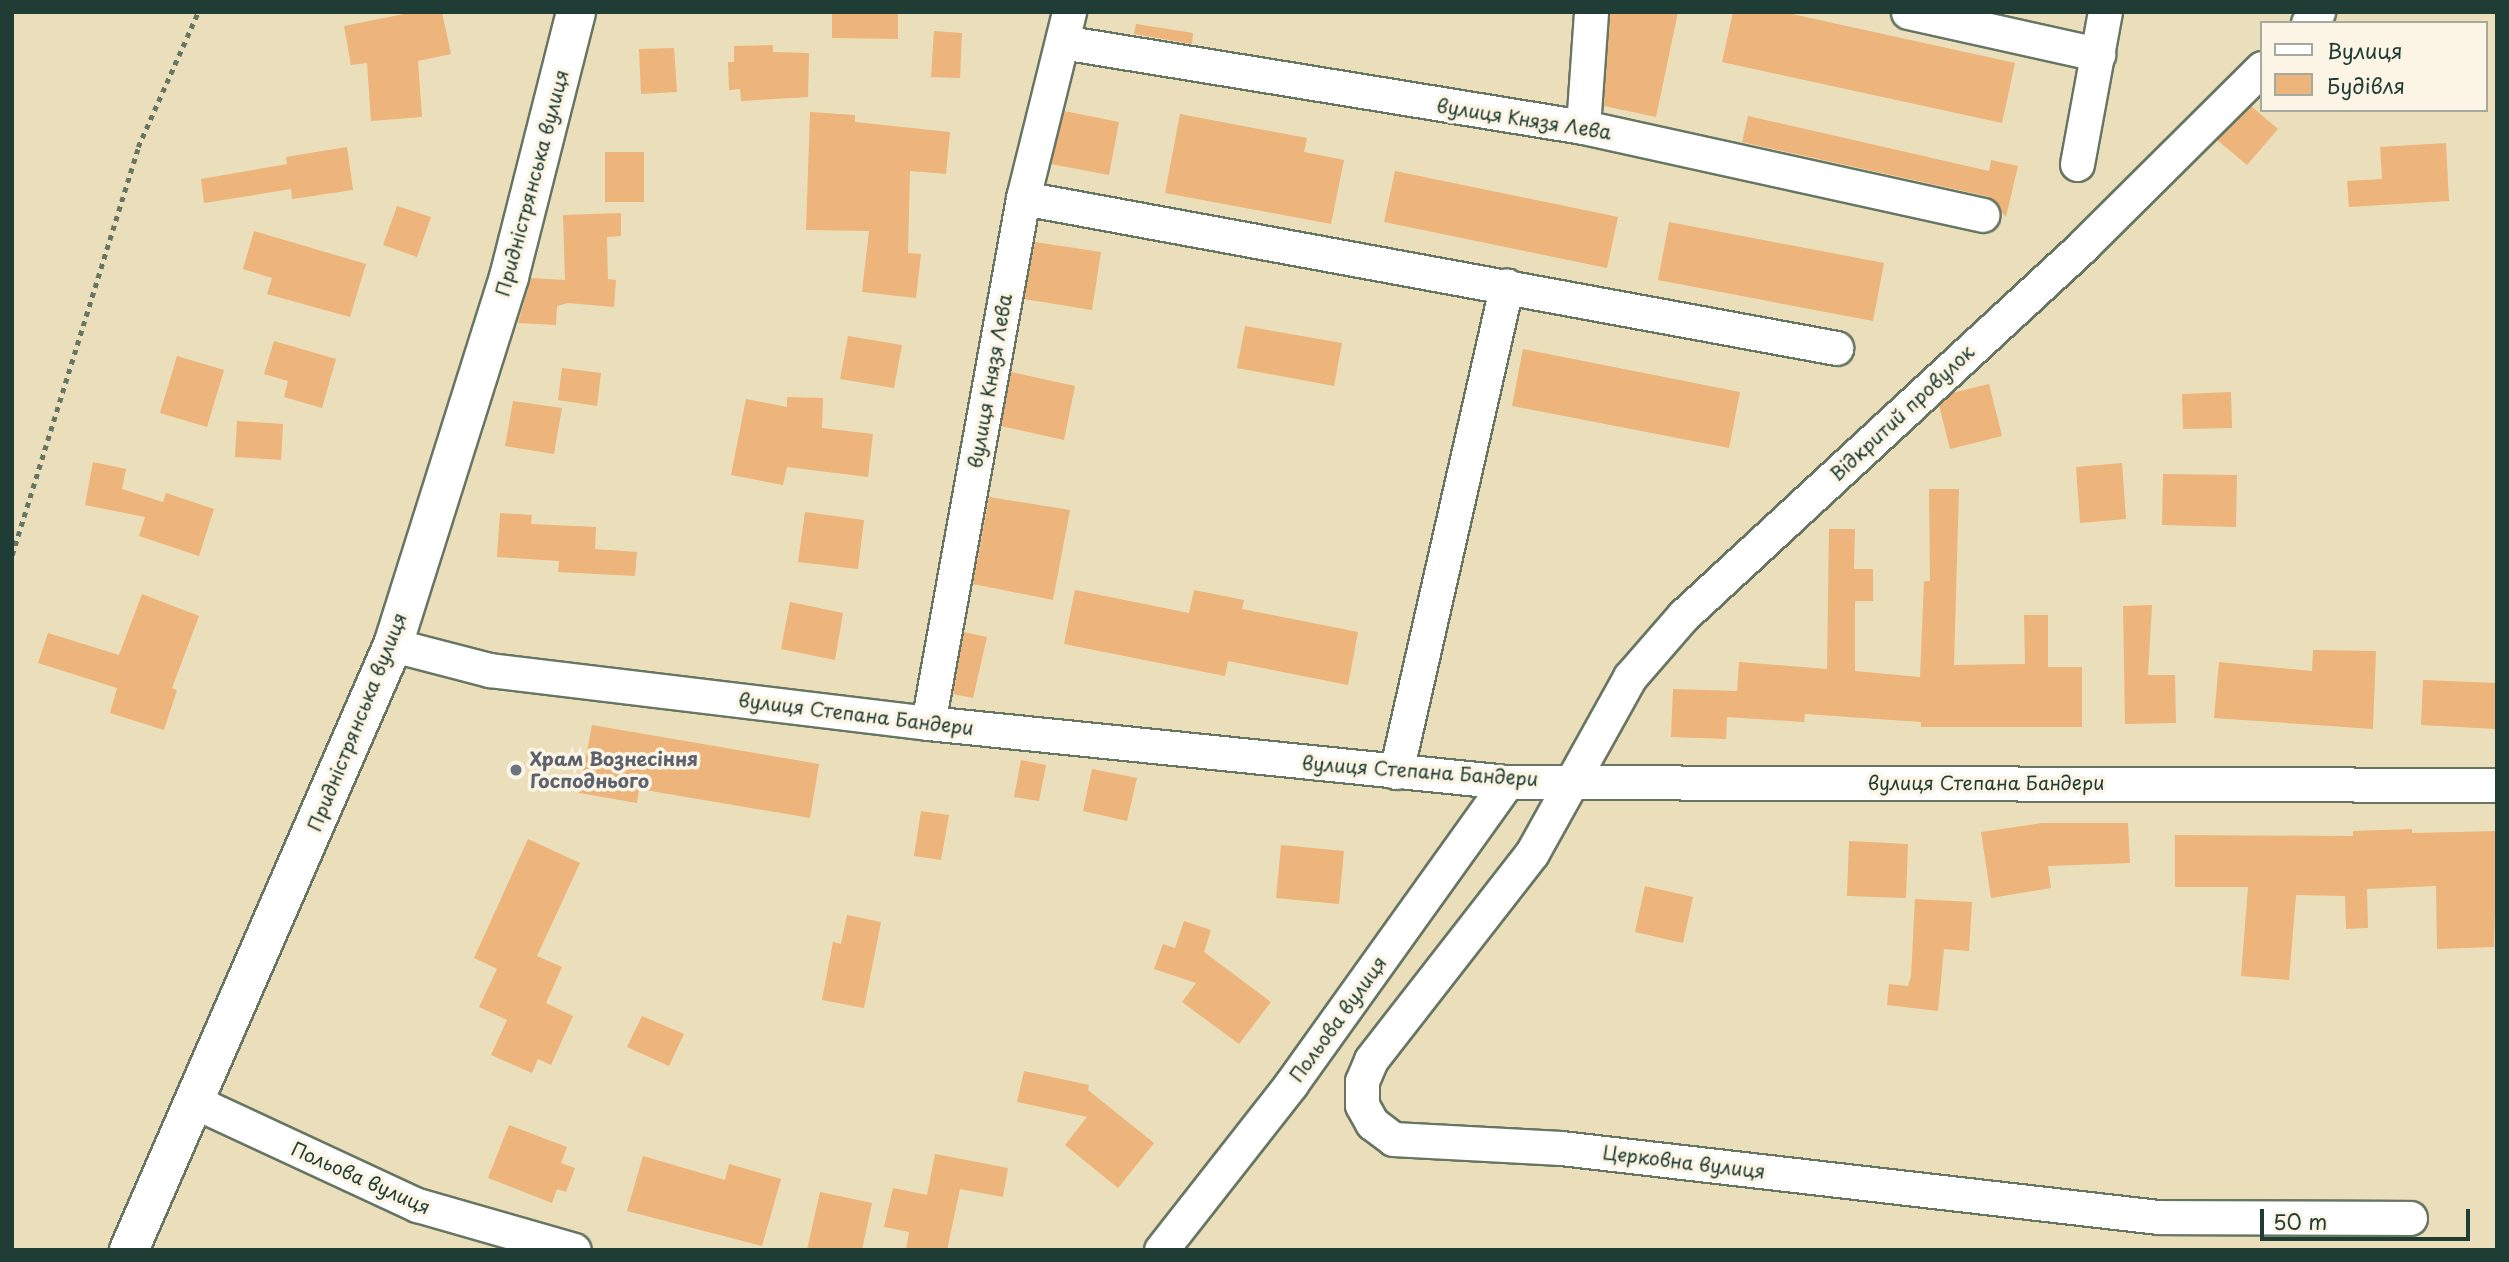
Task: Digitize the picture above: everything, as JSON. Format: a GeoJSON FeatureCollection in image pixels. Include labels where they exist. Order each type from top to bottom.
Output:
{"type":"FeatureCollection","features":[{"type":"Feature","properties":{"kind":"main road","name":"Придністрянська вулиця"},"geometry":{"type":"LineString","coordinates":[[129,1250],[393,645],[509,277],[576,12]]}},
{"type":"Feature","properties":{"kind":"street"},"geometry":{"type":"LineString","coordinates":[[1583,127],[1591,12]]}},
{"type":"Feature","properties":{"kind":"street"},"geometry":{"type":"LineString","coordinates":[[1908,12],[2098,54]]}},
{"type":"Feature","properties":{"kind":"street"},"geometry":{"type":"LineString","coordinates":[[2077,164],[2105,12]]}},
{"type":"Feature","properties":{"kind":"street","name":"вулиця Князя Лева"},"geometry":{"type":"LineString","coordinates":[[928,723],[1023,198],[1065,27],[1583,127],[1982,215]]}},
{"type":"Feature","properties":{"kind":"street","name":"Відкритий провулок"},"geometry":{"type":"LineString","coordinates":[[1570,781],[1630,677],[1683,615],[2083,246],[2260,70]]}},
{"type":"Feature","properties":{"kind":"street"},"geometry":{"type":"LineString","coordinates":[[1023,198],[1507,285],[1836,348]]}},
{"type":"Feature","properties":{"kind":"street"},"geometry":{"type":"LineString","coordinates":[[1396,772],[1507,285]]}},
{"type":"Feature","properties":{"kind":"street","name":"вулиця Степана Бандери"},"geometry":{"type":"LineString","coordinates":[[393,645],[490,670],[928,723],[1507,782],[2497,785]]}},
{"type":"Feature","properties":{"kind":"street","name":"Церковна вулиця"},"geometry":{"type":"LineString","coordinates":[[1570,781],[1532,853],[1371,1060],[1362,1082],[1362,1105],[1372,1123],[1393,1139],[1561,1148],[2158,1217],[2410,1218]]}},
{"type":"Feature","properties":{"kind":"street","name":"Польова вулиця"},"geometry":{"type":"LineString","coordinates":[[1161,1250],[1291,1084],[1507,782]]}},
{"type":"Feature","properties":{"kind":"street","name":"Польова вулиця"},"geometry":{"type":"LineString","coordinates":[[195,1102],[416,1205],[574,1250]]}},
{"type":"Feature","properties":{"kind":"path"},"geometry":{"type":"LineString","coordinates":[[12,555],[138,148],[198,12]]}},
{"type":"Feature","properties":{"kind":"building"},"geometry":{"type":"Polygon","coordinates":[[[414,12],[442,12],[451,54],[418,61],[422,117],[371,121],[367,63],[351,65],[344,26],[414,12]]]}},
{"type":"Feature","properties":{"kind":"building"},"geometry":{"type":"Polygon","coordinates":[[[832,12],[898,12],[898,39],[832,38],[832,12]]]}},
{"type":"Feature","properties":{"kind":"building"},"geometry":{"type":"Polygon","coordinates":[[[1610,12],[1678,12],[1656,117],[1604,106],[1610,12]]]}},
{"type":"Feature","properties":{"kind":"building"},"geometry":{"type":"Polygon","coordinates":[[[1733,12],[1783,12],[2015,63],[2002,123],[1722,62],[1733,12]]]}},
{"type":"Feature","properties":{"kind":"building"},"geometry":{"type":"Polygon","coordinates":[[[1136,24],[1193,33],[1192,44],[1134,34],[1136,24]]]}},
{"type":"Feature","properties":{"kind":"building"},"geometry":{"type":"Polygon","coordinates":[[[934,31],[962,33],[960,78],[931,77],[934,31]]]}},
{"type":"Feature","properties":{"kind":"building"},"geometry":{"type":"Polygon","coordinates":[[[773,45],[773,52],[809,53],[808,97],[741,101],[740,89],[729,90],[728,62],[734,62],[734,46],[773,45]]]}},
{"type":"Feature","properties":{"kind":"building"},"geometry":{"type":"Polygon","coordinates":[[[674,48],[677,92],[641,94],[639,49],[674,48]]]}},
{"type":"Feature","properties":{"kind":"building"},"geometry":{"type":"Polygon","coordinates":[[[2251,106],[2278,129],[2247,165],[2217,140],[2251,106]]]}},
{"type":"Feature","properties":{"kind":"building"},"geometry":{"type":"Polygon","coordinates":[[[1064,111],[1119,122],[1109,175],[1051,164],[1064,111]]]}},
{"type":"Feature","properties":{"kind":"building"},"geometry":{"type":"Polygon","coordinates":[[[810,112],[855,115],[855,122],[950,132],[946,174],[910,171],[908,253],[921,254],[916,298],[862,292],[869,231],[806,230],[810,112]]]}},
{"type":"Feature","properties":{"kind":"building"},"geometry":{"type":"Polygon","coordinates":[[[1180,114],[1307,138],[1304,152],[1344,160],[1331,224],[1165,193],[1180,114]]]}},
{"type":"Feature","properties":{"kind":"building"},"geometry":{"type":"Polygon","coordinates":[[[1748,116],[1989,171],[1991,160],[2018,166],[2006,217],[1986,196],[1742,142],[1748,116]]]}},
{"type":"Feature","properties":{"kind":"building"},"geometry":{"type":"Polygon","coordinates":[[[2446,143],[2449,201],[2349,207],[2347,181],[2382,179],[2380,147],[2446,143]]]}},
{"type":"Feature","properties":{"kind":"building"},"geometry":{"type":"Polygon","coordinates":[[[347,147],[353,190],[292,199],[291,189],[204,203],[201,179],[287,164],[286,157],[347,147]]]}},
{"type":"Feature","properties":{"kind":"building"},"geometry":{"type":"Polygon","coordinates":[[[605,152],[644,152],[644,202],[605,202],[605,152]]]}},
{"type":"Feature","properties":{"kind":"building"},"geometry":{"type":"Polygon","coordinates":[[[1395,171],[1618,217],[1607,268],[1384,222],[1395,171]]]}},
{"type":"Feature","properties":{"kind":"building"},"geometry":{"type":"Polygon","coordinates":[[[397,206],[431,217],[417,257],[383,245],[397,206]]]}},
{"type":"Feature","properties":{"kind":"building"},"geometry":{"type":"Polygon","coordinates":[[[621,213],[621,236],[607,237],[608,279],[616,280],[614,307],[568,303],[557,306],[556,325],[518,323],[531,278],[565,280],[563,215],[621,213]]]}},
{"type":"Feature","properties":{"kind":"building"},"geometry":{"type":"Polygon","coordinates":[[[1669,222],[1884,263],[1873,321],[1658,280],[1669,222]]]}},
{"type":"Feature","properties":{"kind":"building"},"geometry":{"type":"Polygon","coordinates":[[[254,231],[366,264],[350,317],[267,294],[272,278],[243,269],[254,231]]]}},
{"type":"Feature","properties":{"kind":"building"},"geometry":{"type":"Polygon","coordinates":[[[1035,242],[1101,252],[1092,310],[1024,299],[1035,242]]]}},
{"type":"Feature","properties":{"kind":"building"},"geometry":{"type":"Polygon","coordinates":[[[1245,326],[1342,343],[1334,386],[1237,368],[1245,326]]]}},
{"type":"Feature","properties":{"kind":"building"},"geometry":{"type":"Polygon","coordinates":[[[848,336],[902,345],[894,388],[840,379],[848,336]]]}},
{"type":"Feature","properties":{"kind":"building"},"geometry":{"type":"Polygon","coordinates":[[[274,341],[336,359],[322,408],[284,397],[288,381],[264,374],[274,341]]]}},
{"type":"Feature","properties":{"kind":"building"},"geometry":{"type":"Polygon","coordinates":[[[1523,349],[1740,392],[1729,448],[1512,406],[1523,349]]]}},
{"type":"Feature","properties":{"kind":"building"},"geometry":{"type":"Polygon","coordinates":[[[177,356],[224,370],[207,427],[160,413],[177,356]]]}},
{"type":"Feature","properties":{"kind":"building"},"geometry":{"type":"Polygon","coordinates":[[[562,368],[601,373],[597,406],[558,400],[562,368]]]}},
{"type":"Feature","properties":{"kind":"building"},"geometry":{"type":"Polygon","coordinates":[[[1011,372],[1075,386],[1064,440],[1001,426],[1011,372]]]}},
{"type":"Feature","properties":{"kind":"building"},"geometry":{"type":"Polygon","coordinates":[[[1989,384],[2002,436],[1950,449],[1939,405],[1952,393],[1989,384]]]}},
{"type":"Feature","properties":{"kind":"building"},"geometry":{"type":"Polygon","coordinates":[[[2231,392],[2232,428],[2183,429],[2182,394],[2231,392]]]}},
{"type":"Feature","properties":{"kind":"building"},"geometry":{"type":"Polygon","coordinates":[[[787,397],[823,398],[822,428],[873,434],[868,477],[787,467],[783,485],[731,475],[746,399],[787,407],[787,397]]]}},
{"type":"Feature","properties":{"kind":"building"},"geometry":{"type":"Polygon","coordinates":[[[513,401],[562,408],[554,454],[505,446],[513,401]]]}},
{"type":"Feature","properties":{"kind":"building"},"geometry":{"type":"Polygon","coordinates":[[[237,421],[283,424],[281,460],[235,457],[237,421]]]}},
{"type":"Feature","properties":{"kind":"building"},"geometry":{"type":"Polygon","coordinates":[[[93,462],[126,469],[122,489],[163,502],[166,493],[214,509],[199,556],[139,536],[145,517],[85,505],[93,462]]]}},
{"type":"Feature","properties":{"kind":"building"},"geometry":{"type":"Polygon","coordinates":[[[2122,463],[2126,519],[2080,523],[2076,467],[2122,463]]]}},
{"type":"Feature","properties":{"kind":"building"},"geometry":{"type":"Polygon","coordinates":[[[2163,474],[2237,475],[2236,527],[2162,525],[2163,474]]]}},
{"type":"Feature","properties":{"kind":"building"},"geometry":{"type":"Polygon","coordinates":[[[1929,489],[1959,489],[1954,665],[2025,664],[2024,615],[2048,615],[2048,667],[2082,667],[2082,727],[1921,727],[1921,722],[1805,714],[1804,722],[1727,717],[1726,739],[1671,737],[1673,689],[1737,691],[1739,662],[1827,669],[1829,529],[1855,529],[1854,569],[1873,569],[1873,601],[1855,601],[1855,671],[1920,677],[1924,581],[1930,581],[1929,489]]]}},
{"type":"Feature","properties":{"kind":"building"},"geometry":{"type":"Polygon","coordinates":[[[989,497],[1070,510],[1053,600],[973,584],[989,497]]]}},
{"type":"Feature","properties":{"kind":"building"},"geometry":{"type":"Polygon","coordinates":[[[805,512],[864,520],[858,569],[798,562],[805,512]]]}},
{"type":"Feature","properties":{"kind":"building"},"geometry":{"type":"Polygon","coordinates":[[[500,513],[532,515],[531,524],[596,527],[595,549],[637,552],[635,576],[558,572],[559,561],[497,557],[500,513]]]}},
{"type":"Feature","properties":{"kind":"building"},"geometry":{"type":"Polygon","coordinates":[[[1075,590],[1189,613],[1194,590],[1244,600],[1242,609],[1358,632],[1348,685],[1228,661],[1225,676],[1064,644],[1075,590]]]}},
{"type":"Feature","properties":{"kind":"building"},"geometry":{"type":"Polygon","coordinates":[[[142,594],[199,616],[172,688],[177,690],[164,730],[110,713],[117,688],[38,663],[48,633],[119,655],[142,594]]]}},
{"type":"Feature","properties":{"kind":"building"},"geometry":{"type":"Polygon","coordinates":[[[790,602],[843,613],[835,660],[781,649],[790,602]]]}},
{"type":"Feature","properties":{"kind":"building"},"geometry":{"type":"Polygon","coordinates":[[[2152,605],[2148,675],[2175,675],[2176,723],[2125,724],[2123,606],[2152,605]]]}},
{"type":"Feature","properties":{"kind":"building"},"geometry":{"type":"Polygon","coordinates":[[[964,632],[987,637],[973,698],[953,694],[964,632]]]}},
{"type":"Feature","properties":{"kind":"building"},"geometry":{"type":"Polygon","coordinates":[[[2313,650],[2376,651],[2373,729],[2214,718],[2219,662],[2312,671],[2313,650]]]}},
{"type":"Feature","properties":{"kind":"building"},"geometry":{"type":"Polygon","coordinates":[[[2423,680],[2497,683],[2497,729],[2421,725],[2423,680]]]}},
{"type":"Feature","properties":{"kind":"building"},"geometry":{"type":"Polygon","coordinates":[[[592,725],[819,764],[810,818],[639,789],[637,803],[579,793],[592,725]]]}},
{"type":"Feature","properties":{"kind":"building"},"geometry":{"type":"Polygon","coordinates":[[[1021,760],[1046,765],[1039,801],[1014,797],[1021,760]]]}},
{"type":"Feature","properties":{"kind":"building"},"geometry":{"type":"Polygon","coordinates":[[[1092,769],[1137,778],[1127,821],[1083,811],[1092,769]]]}},
{"type":"Feature","properties":{"kind":"building"},"geometry":{"type":"Polygon","coordinates":[[[921,811],[949,815],[941,860],[914,856],[921,811]]]}},
{"type":"Feature","properties":{"kind":"building"},"geometry":{"type":"Polygon","coordinates":[[[2042,823],[2128,823],[2130,863],[2048,866],[2051,888],[1991,898],[1981,832],[2042,823]]]}},
{"type":"Feature","properties":{"kind":"building"},"geometry":{"type":"Polygon","coordinates":[[[2412,829],[2412,833],[2497,831],[2494,947],[2437,949],[2436,886],[2367,889],[2368,928],[2346,929],[2345,896],[2296,895],[2289,980],[2241,976],[2248,887],[2175,887],[2175,835],[2353,836],[2353,831],[2412,829]]]}},
{"type":"Feature","properties":{"kind":"building"},"geometry":{"type":"Polygon","coordinates":[[[528,839],[580,863],[537,956],[562,967],[546,1003],[573,1016],[551,1065],[538,1059],[532,1073],[491,1055],[507,1020],[479,1007],[497,969],[474,958],[528,839]]]}},
{"type":"Feature","properties":{"kind":"building"},"geometry":{"type":"Polygon","coordinates":[[[1849,841],[1908,844],[1906,898],[1847,896],[1849,841]]]}},
{"type":"Feature","properties":{"kind":"building"},"geometry":{"type":"Polygon","coordinates":[[[1281,845],[1344,851],[1339,904],[1276,898],[1281,845]]]}},
{"type":"Feature","properties":{"kind":"building"},"geometry":{"type":"Polygon","coordinates":[[[1645,886],[1693,897],[1683,943],[1635,932],[1645,886]]]}},
{"type":"Feature","properties":{"kind":"building"},"geometry":{"type":"Polygon","coordinates":[[[1915,899],[1972,902],[1969,951],[1944,949],[1938,1011],[1887,1005],[1889,984],[1908,986],[1911,976],[1915,899]]]}},
{"type":"Feature","properties":{"kind":"building"},"geometry":{"type":"Polygon","coordinates":[[[847,915],[881,922],[864,1008],[822,1000],[833,942],[841,944],[847,915]]]}},
{"type":"Feature","properties":{"kind":"building"},"geometry":{"type":"Polygon","coordinates":[[[1184,921],[1211,930],[1204,952],[1271,1002],[1239,1044],[1182,1002],[1196,983],[1154,969],[1163,944],[1175,948],[1184,921]]]}},
{"type":"Feature","properties":{"kind":"building"},"geometry":{"type":"Polygon","coordinates":[[[642,1016],[684,1034],[669,1066],[627,1047],[642,1016]]]}},
{"type":"Feature","properties":{"kind":"building"},"geometry":{"type":"Polygon","coordinates":[[[1024,1071],[1089,1085],[1088,1090],[1154,1143],[1118,1188],[1065,1145],[1087,1117],[1017,1102],[1024,1071]]]}},
{"type":"Feature","properties":{"kind":"building"},"geometry":{"type":"Polygon","coordinates":[[[509,1125],[567,1147],[561,1163],[575,1168],[566,1192],[557,1189],[552,1203],[488,1178],[509,1125]]]}},
{"type":"Feature","properties":{"kind":"building"},"geometry":{"type":"Polygon","coordinates":[[[935,1154],[1008,1168],[1003,1197],[960,1189],[947,1250],[906,1250],[909,1232],[884,1227],[893,1188],[927,1195],[935,1154]]]}},
{"type":"Feature","properties":{"kind":"building"},"geometry":{"type":"Polygon","coordinates":[[[643,1156],[725,1180],[729,1164],[781,1179],[762,1246],[627,1211],[643,1156]]]}},
{"type":"Feature","properties":{"kind":"building"},"geometry":{"type":"Polygon","coordinates":[[[820,1192],[872,1203],[862,1250],[807,1250],[820,1192]]]}},
{"type":"Feature","properties":{"kind":"place","name":"Храм Вознесіння Господнього"},"geometry":{"type":"Point","coordinates":[516,770]}}]}
